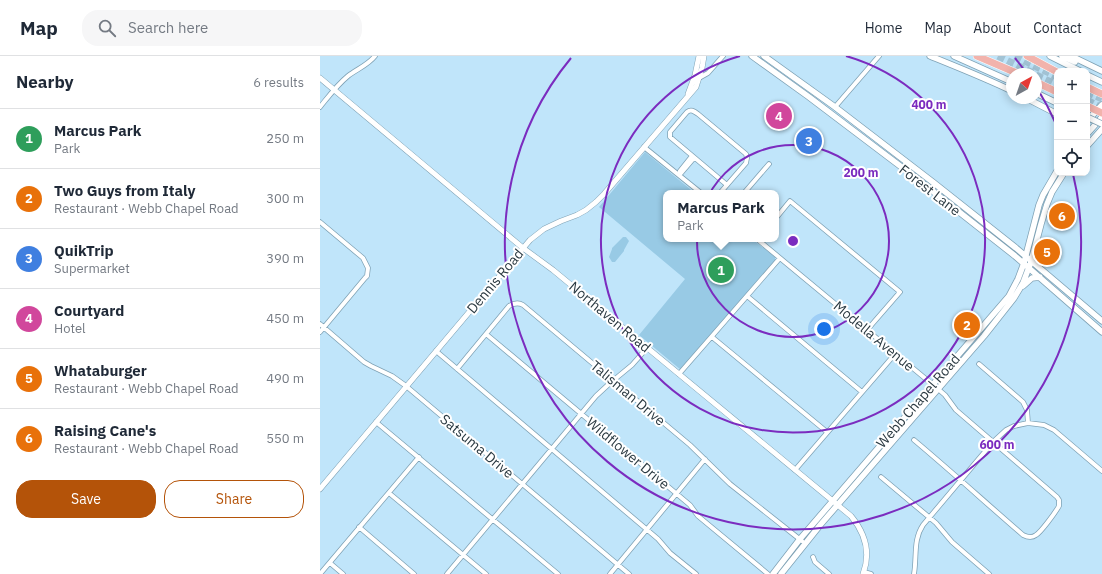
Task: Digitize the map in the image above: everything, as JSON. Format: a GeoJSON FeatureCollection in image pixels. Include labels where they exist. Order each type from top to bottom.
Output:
{"type":"FeatureCollection","features":[{"type":"Feature","properties":{"kind":"highway"},"geometry":{"type":"LineString","coordinates":[[978,56],[1006,68]]}},
{"type":"Feature","properties":{"kind":"highway"},"geometry":{"type":"LineString","coordinates":[[1027,56],[1054,70]]}},
{"type":"Feature","properties":{"kind":"highway"},"geometry":{"type":"LineString","coordinates":[[1042,85],[1054,91]]}},
{"type":"Feature","properties":{"kind":"highway"},"geometry":{"type":"LineString","coordinates":[[1090,88],[1102,94]]}},
{"type":"Feature","properties":{"kind":"highway"},"geometry":{"type":"LineString","coordinates":[[1090,107],[1102,113]]}},
{"type":"Feature","properties":{"kind":"main road","name":"Forest Lane"},"geometry":{"type":"LineString","coordinates":[[752,56],[830,113],[1024,263],[1030,265],[1065,290],[1102,321]]}},
{"type":"Feature","properties":{"kind":"main road","name":"Forest Lane"},"geometry":{"type":"LineString","coordinates":[[764,56],[835,107],[934,183],[1026,257],[1030,265],[1040,277],[1102,332]]}},
{"type":"Feature","properties":{"kind":"main road"},"geometry":{"type":"LineString","coordinates":[[930,56],[1006,88]]}},
{"type":"Feature","properties":{"kind":"main road"},"geometry":{"type":"LineString","coordinates":[[940,56],[974,70],[987,79]]}},
{"type":"Feature","properties":{"kind":"main road"},"geometry":{"type":"LineString","coordinates":[[954,56],[1006,79]]}},
{"type":"Feature","properties":{"kind":"main road"},"geometry":{"type":"LineString","coordinates":[[1050,56],[1091,66]]}},
{"type":"Feature","properties":{"kind":"main road"},"geometry":{"type":"LineString","coordinates":[[1071,56],[1102,71]]}},
{"type":"Feature","properties":{"kind":"main road"},"geometry":{"type":"LineString","coordinates":[[1060,58],[1075,68]]}},
{"type":"Feature","properties":{"kind":"main road"},"geometry":{"type":"LineString","coordinates":[[785,80],[789,74]]}},
{"type":"Feature","properties":{"kind":"main road"},"geometry":{"type":"LineString","coordinates":[[1090,76],[1102,82]]}},
{"type":"Feature","properties":{"kind":"main road"},"geometry":{"type":"LineString","coordinates":[[1042,96],[1054,101]]}},
{"type":"Feature","properties":{"kind":"main road"},"geometry":{"type":"LineString","coordinates":[[1037,104],[1054,113]]}},
{"type":"Feature","properties":{"kind":"main road"},"geometry":{"type":"LineString","coordinates":[[1090,118],[1102,105]]}},
{"type":"Feature","properties":{"kind":"main road"},"geometry":{"type":"LineString","coordinates":[[830,113],[835,107]]}},
{"type":"Feature","properties":{"kind":"main road"},"geometry":{"type":"LineString","coordinates":[[1090,129],[1102,117]]}},
{"type":"Feature","properties":{"kind":"main road"},"geometry":{"type":"LineString","coordinates":[[1090,118],[1102,124]]}},
{"type":"Feature","properties":{"kind":"main road"},"geometry":{"type":"LineString","coordinates":[[1090,131],[1101,132]]}},
{"type":"Feature","properties":{"kind":"main road"},"geometry":{"type":"LineString","coordinates":[[1090,143],[1101,132]]}},
{"type":"Feature","properties":{"kind":"main road"},"geometry":{"type":"LineString","coordinates":[[891,160],[896,154]]}},
{"type":"Feature","properties":{"kind":"main road"},"geometry":{"type":"LineString","coordinates":[[1053,176],[1060,180]]}},
{"type":"Feature","properties":{"kind":"main road","name":"Webb Chapel Road"},"geometry":{"type":"LineString","coordinates":[[782,574],[805,544],[938,389],[1001,309],[1018,279],[1026,257],[1039,205],[1053,176]]}},
{"type":"Feature","properties":{"kind":"main road","name":"Webb Chapel Road"},"geometry":{"type":"LineString","coordinates":[[773,574],[800,539],[933,384],[1019,290],[1030,265],[1052,192],[1062,176]]}},
{"type":"Feature","properties":{"kind":"main road"},"geometry":{"type":"LineString","coordinates":[[929,189],[934,183]]}},
{"type":"Feature","properties":{"kind":"main road"},"geometry":{"type":"LineString","coordinates":[[959,212],[964,207]]}},
{"type":"Feature","properties":{"kind":"main road"},"geometry":{"type":"LineString","coordinates":[[1019,290],[1032,278],[1040,277]]}},
{"type":"Feature","properties":{"kind":"main road"},"geometry":{"type":"LineString","coordinates":[[1061,296],[1065,290]]}},
{"type":"Feature","properties":{"kind":"main road"},"geometry":{"type":"LineString","coordinates":[[1090,321],[1095,316]]}},
{"type":"Feature","properties":{"kind":"street"},"geometry":{"type":"LineString","coordinates":[[320,107],[346,78],[371,61],[375,56]]}},
{"type":"Feature","properties":{"kind":"street"},"geometry":{"type":"LineString","coordinates":[[699,78],[708,73],[723,56]]}},
{"type":"Feature","properties":{"kind":"street"},"geometry":{"type":"LineString","coordinates":[[835,107],[880,56]]}},
{"type":"Feature","properties":{"kind":"street"},"geometry":{"type":"LineString","coordinates":[[688,95],[696,87],[699,78],[701,59]]}},
{"type":"Feature","properties":{"kind":"street"},"geometry":{"type":"LineString","coordinates":[[688,95],[701,59]]}},
{"type":"Feature","properties":{"kind":"street","name":"Northaven Road"},"geometry":{"type":"LineString","coordinates":[[320,78],[523,248],[553,270],[851,516],[862,531],[867,548],[864,573]]}},
{"type":"Feature","properties":{"kind":"street","name":"Dennis Road"},"geometry":{"type":"LineString","coordinates":[[320,489],[530,240],[544,229],[577,215],[596,202],[688,95]]}},
{"type":"Feature","properties":{"kind":"street"},"geometry":{"type":"LineString","coordinates":[[723,190],[727,185],[746,163],[747,158],[744,153],[698,114],[692,110],[687,112],[670,132],[670,137],[727,185]]}},
{"type":"Feature","properties":{"kind":"street"},"geometry":{"type":"LineString","coordinates":[[644,147],[697,190]]}},
{"type":"Feature","properties":{"kind":"street"},"geometry":{"type":"LineString","coordinates":[[679,175],[680,171],[693,157]]}},
{"type":"Feature","properties":{"kind":"street"},"geometry":{"type":"LineString","coordinates":[[747,190],[769,164]]}},
{"type":"Feature","properties":{"kind":"street"},"geometry":{"type":"LineString","coordinates":[[779,214],[790,201],[900,292],[867,330]]}},
{"type":"Feature","properties":{"kind":"street"},"geometry":{"type":"LineString","coordinates":[[320,222],[363,258],[368,268],[367,276],[322,326],[320,332]]}},
{"type":"Feature","properties":{"kind":"street","name":"Modella Avenue"},"geometry":{"type":"LineString","coordinates":[[761,242],[933,384],[945,395],[956,410],[1059,500],[1059,506],[1037,535],[1027,537],[983,501],[961,480]]}},
{"type":"Feature","properties":{"kind":"street"},"geometry":{"type":"LineString","coordinates":[[679,374],[780,258]]}},
{"type":"Feature","properties":{"kind":"street"},"geometry":{"type":"LineString","coordinates":[[747,296],[862,392]]}},
{"type":"Feature","properties":{"kind":"street","name":"Talisman Drive"},"geometry":{"type":"LineString","coordinates":[[457,369],[509,306],[513,304],[523,304],[705,458],[730,484],[805,544]]}},
{"type":"Feature","properties":{"kind":"street","name":"Satsuma Drive"},"geometry":{"type":"LineString","coordinates":[[322,326],[364,362],[392,376],[406,386],[629,574]]}},
{"type":"Feature","properties":{"kind":"street","name":"Wildflower Drive"},"geometry":{"type":"LineString","coordinates":[[486,334],[690,505],[698,516],[768,574]]}},
{"type":"Feature","properties":{"kind":"street"},"geometry":{"type":"LineString","coordinates":[[712,337],[827,432]]}},
{"type":"Feature","properties":{"kind":"street"},"geometry":{"type":"LineString","coordinates":[[448,574],[599,392],[632,365],[647,348]]}},
{"type":"Feature","properties":{"kind":"street"},"geometry":{"type":"LineString","coordinates":[[436,351],[647,529],[670,553],[696,574]]}},
{"type":"Feature","properties":{"kind":"street"},"geometry":{"type":"LineString","coordinates":[[796,470],[895,354]]}},
{"type":"Feature","properties":{"kind":"street"},"geometry":{"type":"LineString","coordinates":[[979,364],[1023,402],[1027,410],[1028,423]]}},
{"type":"Feature","properties":{"kind":"street"},"geometry":{"type":"LineString","coordinates":[[376,422],[558,574]]}},
{"type":"Feature","properties":{"kind":"street"},"geometry":{"type":"LineString","coordinates":[[914,574],[915,543],[923,525],[993,442],[1009,428],[1028,423],[1044,425],[1054,430],[1102,471]]}},
{"type":"Feature","properties":{"kind":"street"},"geometry":{"type":"LineString","coordinates":[[914,440],[961,480]]}},
{"type":"Feature","properties":{"kind":"street"},"geometry":{"type":"LineString","coordinates":[[320,574],[419,457]]}},
{"type":"Feature","properties":{"kind":"street"},"geometry":{"type":"LineString","coordinates":[[610,574],[705,458]]}},
{"type":"Feature","properties":{"kind":"street"},"geometry":{"type":"LineString","coordinates":[[881,477],[940,528],[952,542],[989,574]]}},
{"type":"Feature","properties":{"kind":"street"},"geometry":{"type":"LineString","coordinates":[[389,492],[486,574]]}},
{"type":"Feature","properties":{"kind":"street"},"geometry":{"type":"LineString","coordinates":[[359,527],[414,574]]}},
{"type":"Feature","properties":{"kind":"street"},"geometry":{"type":"LineString","coordinates":[[813,557],[815,562],[829,574]]}},
{"type":"Feature","properties":{"kind":"street"},"geometry":{"type":"LineString","coordinates":[[330,563],[343,574]]}},
{"type":"Feature","properties":{"kind":"street"},"geometry":{"type":"LineString","coordinates":[[864,573],[871,574]]}},
{"type":"Feature","properties":{"kind":"shaded area"},"geometry":{"type":"Polygon","coordinates":[[[645,152],[691,190],[663,190],[663,242],[756,242],[775,257],[775,260],[681,370],[639,335],[685,279],[599,207],[645,152]]]}},
{"type":"Feature","properties":{"kind":"shaded area"},"geometry":{"type":"Polygon","coordinates":[[[623,237],[626,237],[629,241],[624,251],[615,262],[612,262],[609,257],[612,248],[623,237]]]}},
{"type":"Feature","properties":{"kind":"tunnel"},"geometry":{"type":"LineString","coordinates":[[998,56],[1023,68]]}},
{"type":"Feature","properties":{"kind":"tunnel"},"geometry":{"type":"LineString","coordinates":[[1015,56],[1054,76]]}},
{"type":"Feature","properties":{"kind":"tunnel"},"geometry":{"type":"LineString","coordinates":[[1042,78],[1054,84]]}},
{"type":"Feature","properties":{"kind":"tunnel"},"geometry":{"type":"LineString","coordinates":[[1090,93],[1102,99]]}},
{"type":"Feature","properties":{"kind":"tunnel"},"geometry":{"type":"LineString","coordinates":[[1090,102],[1102,108]]}},
{"type":"Feature","properties":{"kind":"place","name":"Courtyard"},"geometry":{"type":"Point","coordinates":[779,116]}},
{"type":"Feature","properties":{"kind":"place","name":"QuikTrip"},"geometry":{"type":"Point","coordinates":[809,141]}},
{"type":"Feature","properties":{"kind":"place","name":"Raising Cane's"},"geometry":{"type":"Point","coordinates":[1062,216]}},
{"type":"Feature","properties":{"kind":"place","name":"Whataburger"},"geometry":{"type":"Point","coordinates":[1047,252]}},
{"type":"Feature","properties":{"kind":"place","name":"Marcus Park"},"geometry":{"type":"Point","coordinates":[721,270]}},
{"type":"Feature","properties":{"kind":"place","name":"Two Guys from Italy"},"geometry":{"type":"Point","coordinates":[967,325]}}]}
